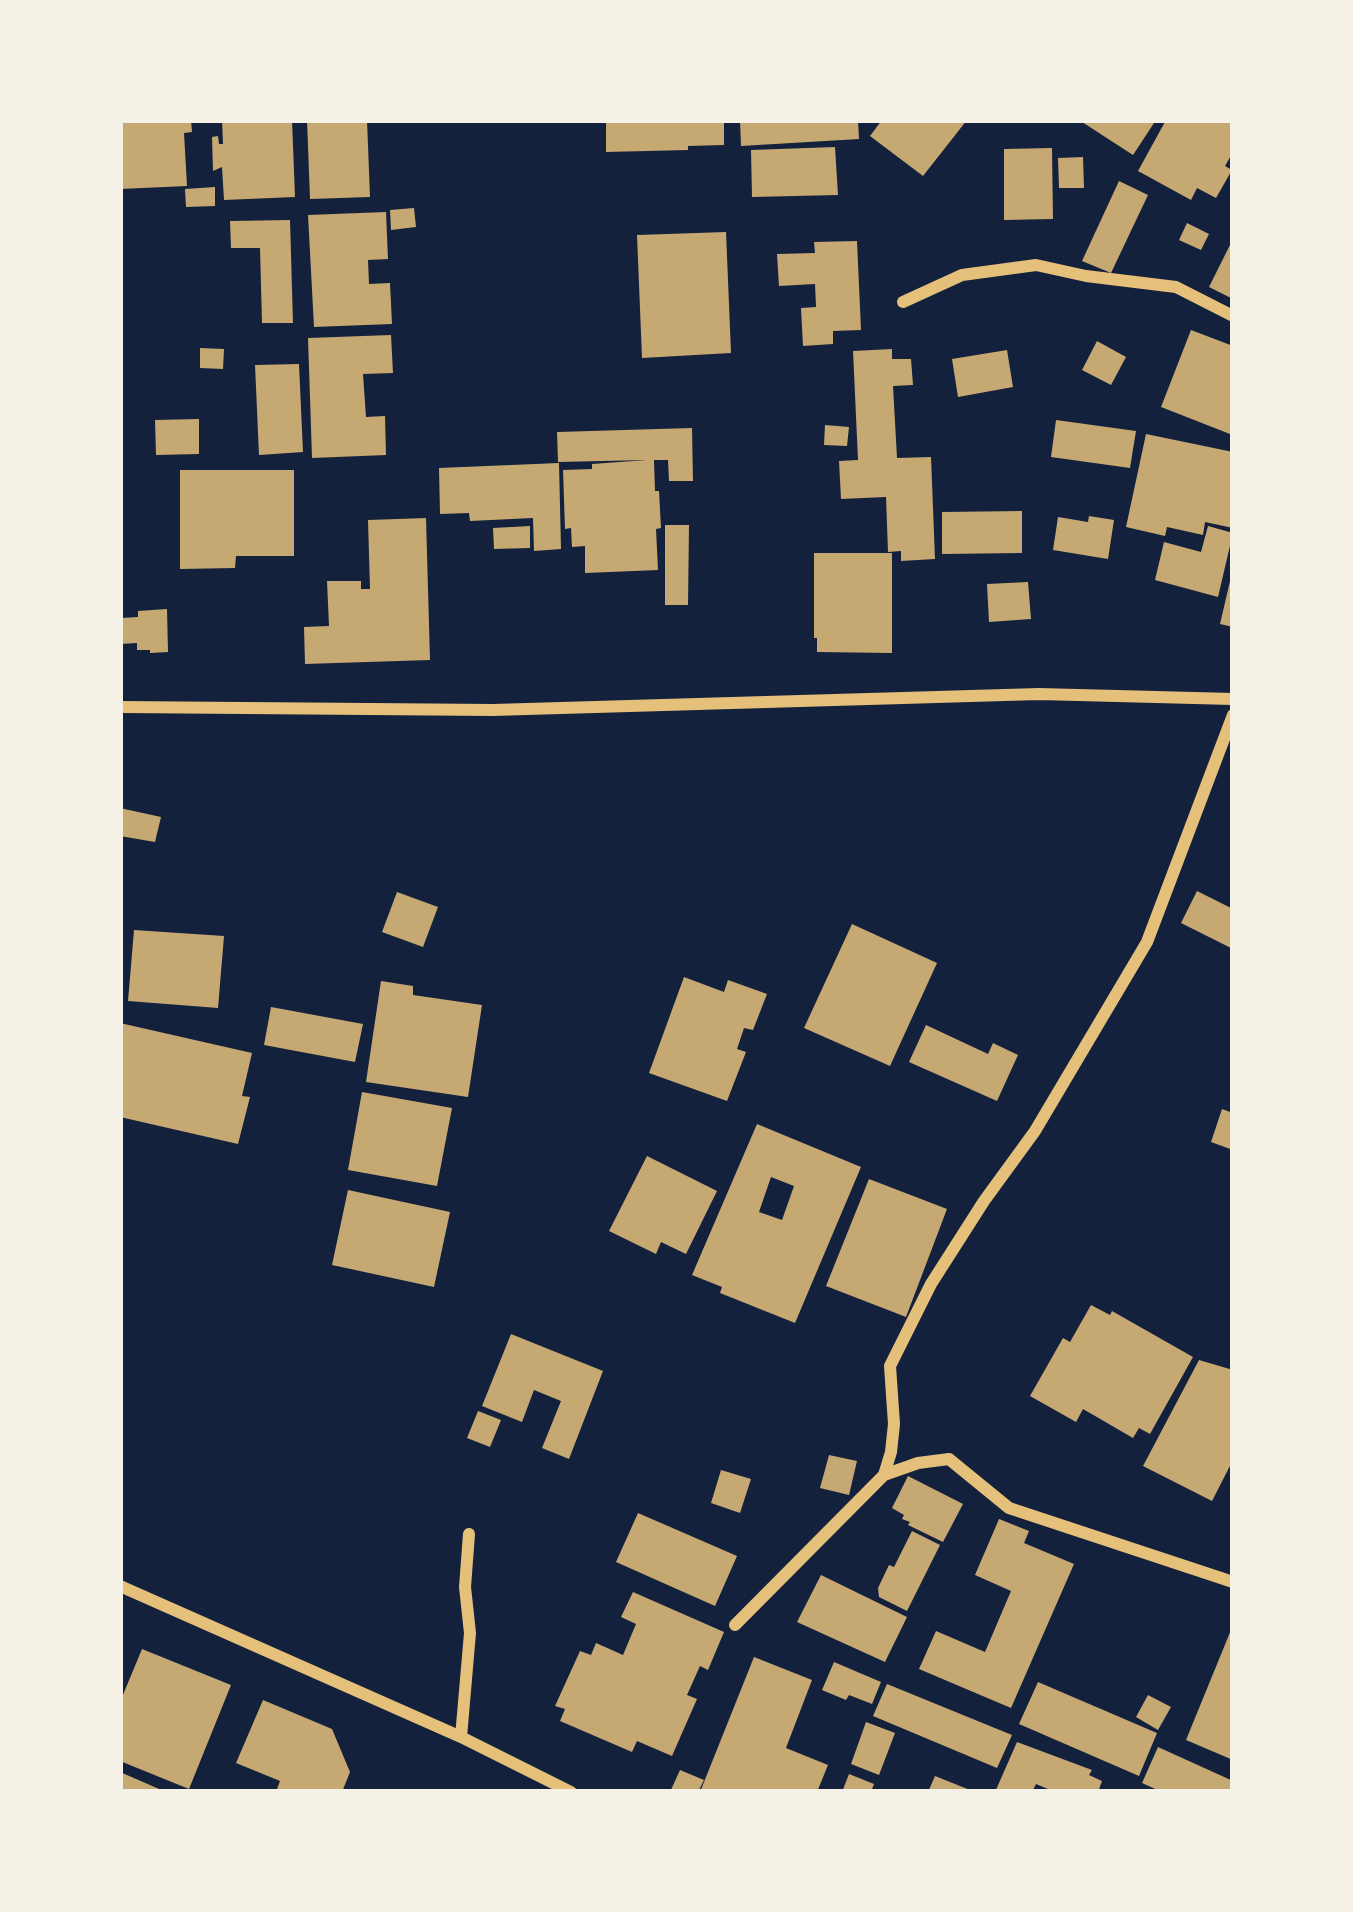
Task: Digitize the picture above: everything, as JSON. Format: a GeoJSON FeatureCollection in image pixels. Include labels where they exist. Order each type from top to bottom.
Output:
{"type":"FeatureCollection","features":[{"type":"Feature","properties":{"kind":"street"},"geometry":{"type":"LineString","coordinates":[[904,302],[962,274],[1036,265],[1176,287],[1233,316]]}},
{"type":"Feature","properties":{"kind":"street"},"geometry":{"type":"LineString","coordinates":[[120,707],[493,710],[1039,694],[1233,699]]}},
{"type":"Feature","properties":{"kind":"street"},"geometry":{"type":"LineString","coordinates":[[884,1475],[894,1424],[890,1366],[931,1284],[1035,1131],[1148,942],[1233,716]]}},
{"type":"Feature","properties":{"kind":"street"},"geometry":{"type":"LineString","coordinates":[[735,1625],[884,1475],[918,1463],[949,1460],[1009,1508],[1233,1582]]}},
{"type":"Feature","properties":{"kind":"street"},"geometry":{"type":"LineString","coordinates":[[461,1737],[470,1633],[465,1587],[469,1534]]}},
{"type":"Feature","properties":{"kind":"street"},"geometry":{"type":"LineString","coordinates":[[120,1586],[461,1737],[571,1792]]}},
{"type":"Feature","properties":{"kind":"building"},"geometry":{"type":"Polygon","coordinates":[[[120,120],[191,120],[192,132],[184,133],[187,186],[120,189],[120,120]]]}},
{"type":"Feature","properties":{"kind":"building"},"geometry":{"type":"Polygon","coordinates":[[[222,120],[292,120],[295,197],[224,200],[222,167],[213,171],[212,137],[218,136],[223,144],[222,120]]]}},
{"type":"Feature","properties":{"kind":"building"},"geometry":{"type":"Polygon","coordinates":[[[307,120],[367,120],[370,197],[310,199],[307,120]]]}},
{"type":"Feature","properties":{"kind":"building"},"geometry":{"type":"Polygon","coordinates":[[[606,120],[724,120],[724,145],[606,152],[606,120]]]}},
{"type":"Feature","properties":{"kind":"building"},"geometry":{"type":"Polygon","coordinates":[[[740,120],[858,120],[859,139],[741,146],[740,120]]]}},
{"type":"Feature","properties":{"kind":"building"},"geometry":{"type":"Polygon","coordinates":[[[882,120],[967,120],[923,176],[870,136],[882,120]]]}},
{"type":"Feature","properties":{"kind":"building"},"geometry":{"type":"Polygon","coordinates":[[[1079,120],[1156,120],[1133,155],[1079,120]]]}},
{"type":"Feature","properties":{"kind":"building"},"geometry":{"type":"Polygon","coordinates":[[[1166,120],[1233,120],[1233,152],[1225,166],[1232,170],[1216,198],[1197,188],[1191,200],[1138,171],[1166,120]]]}},
{"type":"Feature","properties":{"kind":"building"},"geometry":{"type":"Polygon","coordinates":[[[835,147],[838,195],[752,197],[751,150],[835,147]]]}},
{"type":"Feature","properties":{"kind":"building"},"geometry":{"type":"Polygon","coordinates":[[[1052,148],[1053,219],[1004,220],[1004,149],[1052,148]]]}},
{"type":"Feature","properties":{"kind":"building"},"geometry":{"type":"Polygon","coordinates":[[[1083,157],[1084,188],[1059,188],[1058,158],[1083,157]]]}},
{"type":"Feature","properties":{"kind":"building"},"geometry":{"type":"Polygon","coordinates":[[[1119,181],[1148,195],[1111,273],[1082,261],[1119,181]]]}},
{"type":"Feature","properties":{"kind":"building"},"geometry":{"type":"Polygon","coordinates":[[[215,187],[215,206],[186,207],[185,189],[215,187]]]}},
{"type":"Feature","properties":{"kind":"building"},"geometry":{"type":"Polygon","coordinates":[[[414,208],[416,227],[391,230],[390,210],[414,208]]]}},
{"type":"Feature","properties":{"kind":"building"},"geometry":{"type":"Polygon","coordinates":[[[386,212],[388,259],[368,260],[369,284],[390,283],[392,324],[314,327],[308,215],[386,212]]]}},
{"type":"Feature","properties":{"kind":"building"},"geometry":{"type":"Polygon","coordinates":[[[290,220],[293,323],[262,323],[260,248],[231,248],[230,221],[290,220]]]}},
{"type":"Feature","properties":{"kind":"building"},"geometry":{"type":"Polygon","coordinates":[[[1187,223],[1209,234],[1201,250],[1179,240],[1187,223]]]}},
{"type":"Feature","properties":{"kind":"building"},"geometry":{"type":"Polygon","coordinates":[[[726,232],[731,353],[642,358],[637,235],[726,232]]]}},
{"type":"Feature","properties":{"kind":"building"},"geometry":{"type":"Polygon","coordinates":[[[1233,239],[1233,299],[1209,287],[1233,239]]]}},
{"type":"Feature","properties":{"kind":"building"},"geometry":{"type":"Polygon","coordinates":[[[857,241],[861,330],[833,331],[833,344],[803,346],[801,308],[816,307],[815,284],[779,286],[777,254],[815,253],[814,242],[857,241]]]}},
{"type":"Feature","properties":{"kind":"building"},"geometry":{"type":"Polygon","coordinates":[[[1191,330],[1233,346],[1230,434],[1161,407],[1191,330]]]}},
{"type":"Feature","properties":{"kind":"building"},"geometry":{"type":"Polygon","coordinates":[[[391,335],[393,373],[363,374],[366,417],[385,416],[386,455],[312,458],[308,338],[391,335]]]}},
{"type":"Feature","properties":{"kind":"building"},"geometry":{"type":"Polygon","coordinates":[[[1097,341],[1126,357],[1111,385],[1082,370],[1097,341]]]}},
{"type":"Feature","properties":{"kind":"building"},"geometry":{"type":"Polygon","coordinates":[[[200,348],[224,349],[223,369],[200,368],[200,348]]]}},
{"type":"Feature","properties":{"kind":"building"},"geometry":{"type":"Polygon","coordinates":[[[892,349],[892,359],[911,359],[913,385],[893,386],[897,458],[931,457],[935,559],[901,561],[901,551],[888,552],[886,497],[841,499],[839,461],[858,460],[853,351],[892,349]]]}},
{"type":"Feature","properties":{"kind":"building"},"geometry":{"type":"Polygon","coordinates":[[[1007,350],[1013,387],[958,397],[952,359],[1007,350]]]}},
{"type":"Feature","properties":{"kind":"building"},"geometry":{"type":"Polygon","coordinates":[[[299,364],[303,452],[259,455],[255,365],[299,364]]]}},
{"type":"Feature","properties":{"kind":"building"},"geometry":{"type":"Polygon","coordinates":[[[199,419],[199,454],[156,455],[155,420],[199,419]]]}},
{"type":"Feature","properties":{"kind":"building"},"geometry":{"type":"Polygon","coordinates":[[[1056,420],[1136,431],[1130,468],[1051,457],[1056,420]]]}},
{"type":"Feature","properties":{"kind":"building"},"geometry":{"type":"Polygon","coordinates":[[[825,425],[849,427],[847,446],[824,445],[825,425]]]}},
{"type":"Feature","properties":{"kind":"building"},"geometry":{"type":"Polygon","coordinates":[[[692,428],[693,481],[669,481],[668,460],[654,460],[661,528],[656,529],[658,570],[585,573],[585,546],[572,547],[571,528],[565,529],[563,470],[647,460],[558,462],[557,432],[692,428]]]}},
{"type":"Feature","properties":{"kind":"building"},"geometry":{"type":"Polygon","coordinates":[[[1146,434],[1233,452],[1233,528],[1205,522],[1203,535],[1167,527],[1165,536],[1126,527],[1146,434]]]}},
{"type":"Feature","properties":{"kind":"building"},"geometry":{"type":"Polygon","coordinates":[[[559,463],[561,549],[534,551],[533,518],[470,521],[469,513],[440,514],[439,468],[559,463]]]}},
{"type":"Feature","properties":{"kind":"building"},"geometry":{"type":"Polygon","coordinates":[[[180,470],[294,470],[294,556],[236,556],[235,568],[180,569],[180,470]]]}},
{"type":"Feature","properties":{"kind":"building"},"geometry":{"type":"Polygon","coordinates":[[[1022,511],[1022,553],[942,554],[942,512],[1022,511]]]}},
{"type":"Feature","properties":{"kind":"building"},"geometry":{"type":"Polygon","coordinates":[[[1089,516],[1114,520],[1108,559],[1053,550],[1058,517],[1088,522],[1089,516]]]}},
{"type":"Feature","properties":{"kind":"building"},"geometry":{"type":"Polygon","coordinates":[[[426,518],[430,660],[305,664],[304,627],[329,626],[327,581],[361,581],[361,589],[370,589],[368,520],[426,518]]]}},
{"type":"Feature","properties":{"kind":"building"},"geometry":{"type":"Polygon","coordinates":[[[665,525],[689,525],[688,605],[665,605],[665,525]]]}},
{"type":"Feature","properties":{"kind":"building"},"geometry":{"type":"Polygon","coordinates":[[[530,526],[530,548],[494,549],[493,528],[530,526]]]}},
{"type":"Feature","properties":{"kind":"building"},"geometry":{"type":"Polygon","coordinates":[[[1208,526],[1233,533],[1218,597],[1155,580],[1164,542],[1201,552],[1208,526]]]}},
{"type":"Feature","properties":{"kind":"building"},"geometry":{"type":"Polygon","coordinates":[[[814,553],[892,553],[892,653],[817,652],[814,553]]]}},
{"type":"Feature","properties":{"kind":"building"},"geometry":{"type":"Polygon","coordinates":[[[1233,577],[1233,627],[1220,624],[1233,577]]]}},
{"type":"Feature","properties":{"kind":"building"},"geometry":{"type":"Polygon","coordinates":[[[1028,582],[1031,619],[989,622],[987,584],[1028,582]]]}},
{"type":"Feature","properties":{"kind":"building"},"geometry":{"type":"Polygon","coordinates":[[[167,609],[168,652],[150,653],[137,650],[137,643],[120,644],[120,618],[167,609]]]}},
{"type":"Feature","properties":{"kind":"building"},"geometry":{"type":"Polygon","coordinates":[[[120,808],[161,817],[155,842],[120,836],[120,808]]]}},
{"type":"Feature","properties":{"kind":"building"},"geometry":{"type":"Polygon","coordinates":[[[1197,891],[1233,909],[1233,949],[1181,923],[1197,891]]]}},
{"type":"Feature","properties":{"kind":"building"},"geometry":{"type":"Polygon","coordinates":[[[397,892],[438,907],[423,947],[382,932],[397,892]]]}},
{"type":"Feature","properties":{"kind":"building"},"geometry":{"type":"Polygon","coordinates":[[[852,924],[937,963],[890,1066],[804,1028],[852,924]]]}},
{"type":"Feature","properties":{"kind":"building"},"geometry":{"type":"Polygon","coordinates":[[[134,930],[224,936],[218,1008],[128,1001],[134,930]]]}},
{"type":"Feature","properties":{"kind":"building"},"geometry":{"type":"Polygon","coordinates":[[[684,977],[724,992],[728,980],[767,994],[753,1030],[744,1028],[737,1049],[746,1052],[727,1101],[649,1073],[684,977]]]}},
{"type":"Feature","properties":{"kind":"building"},"geometry":{"type":"Polygon","coordinates":[[[381,981],[413,986],[413,995],[482,1005],[468,1097],[366,1082],[381,981]]]}},
{"type":"Feature","properties":{"kind":"building"},"geometry":{"type":"Polygon","coordinates":[[[271,1007],[363,1024],[355,1062],[264,1045],[271,1007]]]}},
{"type":"Feature","properties":{"kind":"building"},"geometry":{"type":"Polygon","coordinates":[[[120,1023],[252,1053],[242,1096],[250,1097],[238,1144],[120,1117],[120,1023]]]}},
{"type":"Feature","properties":{"kind":"building"},"geometry":{"type":"Polygon","coordinates":[[[926,1025],[988,1054],[993,1043],[1018,1055],[997,1101],[909,1062],[926,1025]]]}},
{"type":"Feature","properties":{"kind":"building"},"geometry":{"type":"Polygon","coordinates":[[[362,1092],[452,1108],[437,1186],[348,1170],[362,1092]]]}},
{"type":"Feature","properties":{"kind":"building"},"geometry":{"type":"Polygon","coordinates":[[[1222,1109],[1233,1113],[1233,1150],[1211,1142],[1222,1109]]]}},
{"type":"Feature","properties":{"kind":"building"},"geometry":{"type":"Polygon","coordinates":[[[757,1124],[861,1167],[795,1323],[720,1293],[722,1287],[692,1275],[757,1124]],[[771,1177],[759,1212],[782,1220],[794,1186],[771,1177]]]}},
{"type":"Feature","properties":{"kind":"building"},"geometry":{"type":"Polygon","coordinates":[[[647,1156],[717,1191],[686,1254],[661,1242],[656,1254],[609,1231],[647,1156]]]}},
{"type":"Feature","properties":{"kind":"building"},"geometry":{"type":"Polygon","coordinates":[[[869,1179],[947,1209],[906,1317],[826,1286],[869,1179]]]}},
{"type":"Feature","properties":{"kind":"building"},"geometry":{"type":"Polygon","coordinates":[[[348,1190],[450,1212],[434,1287],[332,1265],[348,1190]]]}},
{"type":"Feature","properties":{"kind":"building"},"geometry":{"type":"Polygon","coordinates":[[[1091,1305],[1110,1315],[1112,1311],[1193,1357],[1150,1434],[1139,1428],[1133,1438],[1083,1409],[1076,1422],[1030,1396],[1063,1338],[1070,1342],[1091,1305]]]}},
{"type":"Feature","properties":{"kind":"building"},"geometry":{"type":"Polygon","coordinates":[[[511,1334],[603,1371],[569,1459],[542,1448],[561,1401],[534,1390],[522,1422],[482,1406],[511,1334]]]}},
{"type":"Feature","properties":{"kind":"building"},"geometry":{"type":"Polygon","coordinates":[[[1199,1360],[1233,1370],[1233,1460],[1212,1501],[1143,1466],[1199,1360]]]}},
{"type":"Feature","properties":{"kind":"building"},"geometry":{"type":"Polygon","coordinates":[[[478,1411],[501,1420],[490,1447],[467,1438],[478,1411]]]}},
{"type":"Feature","properties":{"kind":"building"},"geometry":{"type":"Polygon","coordinates":[[[829,1455],[857,1461],[849,1495],[820,1488],[829,1455]]]}},
{"type":"Feature","properties":{"kind":"building"},"geometry":{"type":"Polygon","coordinates":[[[721,1470],[751,1479],[740,1513],[711,1503],[721,1470]]]}},
{"type":"Feature","properties":{"kind":"building"},"geometry":{"type":"Polygon","coordinates":[[[908,1476],[963,1504],[943,1542],[908,1525],[904,1515],[892,1508],[908,1476]]]}},
{"type":"Feature","properties":{"kind":"building"},"geometry":{"type":"Polygon","coordinates":[[[638,1513],[737,1556],[715,1606],[616,1562],[638,1513]]]}},
{"type":"Feature","properties":{"kind":"building"},"geometry":{"type":"Polygon","coordinates":[[[999,1519],[1029,1531],[1024,1543],[1074,1564],[1011,1708],[919,1669],[936,1631],[985,1652],[1011,1591],[975,1575],[999,1519]]]}},
{"type":"Feature","properties":{"kind":"building"},"geometry":{"type":"Polygon","coordinates":[[[912,1531],[940,1545],[907,1611],[879,1597],[878,1588],[912,1531]]]}},
{"type":"Feature","properties":{"kind":"building"},"geometry":{"type":"Polygon","coordinates":[[[821,1575],[907,1617],[885,1662],[797,1622],[821,1575]]]}},
{"type":"Feature","properties":{"kind":"building"},"geometry":{"type":"Polygon","coordinates":[[[633,1592],[724,1632],[708,1670],[700,1666],[687,1695],[697,1699],[672,1756],[637,1741],[632,1752],[560,1721],[565,1709],[555,1706],[580,1651],[591,1655],[596,1643],[623,1655],[636,1624],[621,1617],[633,1592]]]}},
{"type":"Feature","properties":{"kind":"building"},"geometry":{"type":"Polygon","coordinates":[[[1233,1625],[1233,1760],[1186,1740],[1233,1625]]]}},
{"type":"Feature","properties":{"kind":"building"},"geometry":{"type":"Polygon","coordinates":[[[142,1649],[231,1685],[189,1789],[120,1761],[120,1702],[142,1649]]]}},
{"type":"Feature","properties":{"kind":"building"},"geometry":{"type":"Polygon","coordinates":[[[754,1657],[812,1680],[786,1748],[828,1765],[817,1792],[700,1792],[754,1657]]]}},
{"type":"Feature","properties":{"kind":"building"},"geometry":{"type":"Polygon","coordinates":[[[834,1662],[881,1682],[872,1704],[822,1690],[834,1662]]]}},
{"type":"Feature","properties":{"kind":"building"},"geometry":{"type":"Polygon","coordinates":[[[1038,1682],[1157,1733],[1139,1776],[1019,1724],[1038,1682]]]}},
{"type":"Feature","properties":{"kind":"building"},"geometry":{"type":"Polygon","coordinates":[[[887,1684],[1012,1735],[997,1768],[873,1716],[887,1684]]]}},
{"type":"Feature","properties":{"kind":"building"},"geometry":{"type":"Polygon","coordinates":[[[1148,1695],[1171,1707],[1158,1730],[1136,1717],[1148,1695]]]}},
{"type":"Feature","properties":{"kind":"building"},"geometry":{"type":"Polygon","coordinates":[[[263,1700],[332,1729],[350,1772],[342,1792],[276,1792],[280,1781],[236,1763],[263,1700]]]}},
{"type":"Feature","properties":{"kind":"building"},"geometry":{"type":"Polygon","coordinates":[[[866,1722],[895,1733],[879,1775],[851,1764],[866,1722]]]}},
{"type":"Feature","properties":{"kind":"building"},"geometry":{"type":"Polygon","coordinates":[[[1017,1742],[1092,1770],[1089,1775],[1102,1781],[1098,1792],[1055,1792],[1036,1784],[1032,1792],[995,1792],[1017,1742]]]}},
{"type":"Feature","properties":{"kind":"building"},"geometry":{"type":"Polygon","coordinates":[[[1158,1747],[1233,1781],[1233,1792],[1162,1792],[1142,1783],[1158,1747]]]}},
{"type":"Feature","properties":{"kind":"building"},"geometry":{"type":"Polygon","coordinates":[[[680,1770],[704,1780],[698,1792],[670,1792],[680,1770]]]}},
{"type":"Feature","properties":{"kind":"building"},"geometry":{"type":"Polygon","coordinates":[[[120,1772],[166,1792],[120,1792],[120,1772]]]}},
{"type":"Feature","properties":{"kind":"building"},"geometry":{"type":"Polygon","coordinates":[[[849,1774],[874,1784],[871,1792],[842,1792],[849,1774]]]}},
{"type":"Feature","properties":{"kind":"building"},"geometry":{"type":"Polygon","coordinates":[[[935,1776],[975,1792],[928,1792],[935,1776]]]}}]}
